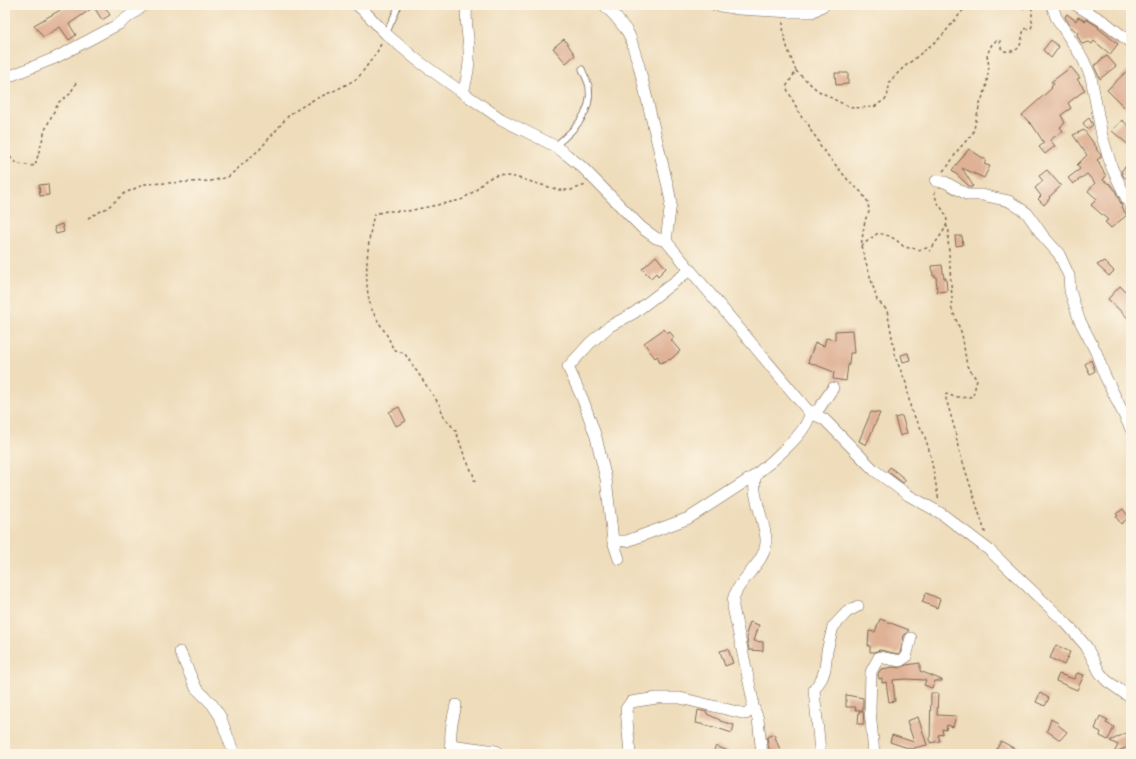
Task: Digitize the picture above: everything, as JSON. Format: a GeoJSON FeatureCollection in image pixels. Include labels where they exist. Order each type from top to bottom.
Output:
{"type":"FeatureCollection","features":[{"type":"Feature","properties":{"kind":"street"},"geometry":{"type":"LineString","coordinates":[[5,78],[61,55],[119,24],[144,5]]}},
{"type":"Feature","properties":{"kind":"street"},"geometry":{"type":"LineString","coordinates":[[357,5],[386,34],[417,60],[463,93],[501,118],[555,146],[582,167],[642,228],[656,238],[666,241],[810,413],[824,419],[874,470],[908,495],[942,514],[990,550],[1072,629],[1086,646],[1107,681],[1131,698]]}},
{"type":"Feature","properties":{"kind":"street"},"geometry":{"type":"LineString","coordinates":[[463,93],[468,73],[470,51],[467,29],[467,5]]}},
{"type":"Feature","properties":{"kind":"street"},"geometry":{"type":"LineString","coordinates":[[604,5],[627,31],[639,66],[668,187],[670,202],[666,241]]}},
{"type":"Feature","properties":{"kind":"street"},"geometry":{"type":"LineString","coordinates":[[715,5],[738,9],[812,12],[824,5]]}},
{"type":"Feature","properties":{"kind":"street"},"geometry":{"type":"LineString","coordinates":[[1052,5],[1056,17],[1083,59],[1091,78],[1102,136],[1112,168],[1126,187],[1131,208]]}},
{"type":"Feature","properties":{"kind":"street"},"geometry":{"type":"LineString","coordinates":[[1076,5],[1106,23],[1131,43]]}},
{"type":"Feature","properties":{"kind":"street"},"geometry":{"type":"LineString","coordinates":[[936,181],[945,182],[968,195],[982,195],[1009,201],[1026,213],[1059,254],[1069,276],[1070,291],[1080,319],[1096,352],[1104,374],[1131,429]]}},
{"type":"Feature","properties":{"kind":"street"},"geometry":{"type":"LineString","coordinates":[[619,559],[613,541],[606,479],[596,437],[583,400],[568,366],[610,326],[634,313],[690,270]]}},
{"type":"Feature","properties":{"kind":"street"},"geometry":{"type":"LineString","coordinates":[[810,413],[818,410],[833,388]]}},
{"type":"Feature","properties":{"kind":"street"},"geometry":{"type":"LineString","coordinates":[[613,541],[627,541],[689,518],[757,474],[804,429],[809,420],[810,413]]}},
{"type":"Feature","properties":{"kind":"street"},"geometry":{"type":"LineString","coordinates":[[757,474],[754,484],[766,540],[764,550],[760,558],[736,590],[733,607],[753,706],[758,719],[762,754]]}},
{"type":"Feature","properties":{"kind":"street"},"geometry":{"type":"LineString","coordinates":[[821,754],[814,690],[822,678],[825,669],[828,644],[833,628],[847,612],[858,606]]}},
{"type":"Feature","properties":{"kind":"street"},"geometry":{"type":"LineString","coordinates":[[874,754],[870,710],[871,672],[879,657],[900,661],[906,657],[910,638]]}},
{"type":"Feature","properties":{"kind":"street"},"geometry":{"type":"LineString","coordinates":[[180,652],[196,688],[212,704],[220,716],[234,754]]}},
{"type":"Feature","properties":{"kind":"street"},"geometry":{"type":"LineString","coordinates":[[630,754],[626,709],[631,702],[657,698],[680,698],[746,714],[753,706]]}},
{"type":"Feature","properties":{"kind":"street"},"geometry":{"type":"LineString","coordinates":[[456,705],[451,729],[452,750],[496,751]]}},
{"type":"Feature","properties":{"kind":"lane"},"geometry":{"type":"LineString","coordinates":[[386,34],[399,5]]}},
{"type":"Feature","properties":{"kind":"lane"},"geometry":{"type":"LineString","coordinates":[[555,146],[571,133],[588,106],[589,87],[582,70]]}},
{"type":"Feature","properties":{"kind":"path"},"geometry":{"type":"LineString","coordinates":[[782,11],[783,32],[796,71],[817,90],[853,108],[874,107],[887,98],[890,81],[941,37],[969,5]]}},
{"type":"Feature","properties":{"kind":"path"},"geometry":{"type":"LineString","coordinates":[[1011,5],[1024,8],[1052,5]]}},
{"type":"Feature","properties":{"kind":"path"},"geometry":{"type":"LineString","coordinates":[[990,550],[958,446],[957,435],[945,396],[946,394],[954,397],[968,398],[973,396],[977,380],[967,366],[962,334],[951,307],[952,298],[948,239],[949,230],[946,225],[945,212],[936,202],[936,181],[958,150],[973,133],[980,103],[986,89],[989,66],[987,55],[992,44],[997,40],[1000,41],[1001,48],[1004,51],[1009,52],[1018,49],[1024,30],[1031,28],[1032,26],[1032,7]]}},
{"type":"Feature","properties":{"kind":"path"},"geometry":{"type":"LineString","coordinates":[[88,218],[107,208],[125,193],[145,184],[211,181],[228,178],[260,149],[290,114],[313,100],[358,78],[378,52],[386,34]]}},
{"type":"Feature","properties":{"kind":"path"},"geometry":{"type":"LineString","coordinates":[[796,71],[786,87],[802,118],[808,123],[820,146],[868,202],[869,212],[865,220],[861,246],[877,300],[887,310],[896,359],[906,383],[911,410],[924,434],[930,453],[942,514]]}},
{"type":"Feature","properties":{"kind":"path"},"geometry":{"type":"LineString","coordinates":[[5,154],[18,164],[35,166],[45,130],[52,115],[59,102],[70,94],[77,81]]}},
{"type":"Feature","properties":{"kind":"path"},"geometry":{"type":"LineString","coordinates":[[475,482],[456,431],[444,417],[439,404],[405,354],[393,349],[389,337],[374,313],[368,299],[366,260],[370,229],[374,214],[387,210],[408,211],[461,200],[476,190],[487,179],[498,175],[559,190],[571,190],[596,182]]}},
{"type":"Feature","properties":{"kind":"path"},"geometry":{"type":"LineString","coordinates":[[861,246],[878,234],[895,238],[903,246],[918,250],[927,248],[930,250],[946,225]]}},
{"type":"Feature","properties":{"kind":"building"},"geometry":{"type":"Polygon","coordinates":[[[69,5],[104,5],[110,15],[102,20],[94,7],[69,24],[76,35],[69,40],[60,27],[43,37],[34,25],[69,5]]]}},
{"type":"Feature","properties":{"kind":"building"},"geometry":{"type":"Polygon","coordinates":[[[1067,14],[1076,21],[1078,17],[1086,21],[1086,19],[1099,27],[1098,28],[1118,44],[1110,54],[1094,41],[1092,44],[1089,42],[1082,44],[1077,35],[1078,33],[1070,26],[1065,17],[1067,14]]]}},
{"type":"Feature","properties":{"kind":"building"},"geometry":{"type":"Polygon","coordinates":[[[564,39],[575,55],[566,63],[553,48],[564,39]]]}},
{"type":"Feature","properties":{"kind":"building"},"geometry":{"type":"Polygon","coordinates":[[[1051,40],[1059,47],[1051,58],[1043,50],[1051,40]]]}},
{"type":"Feature","properties":{"kind":"building"},"geometry":{"type":"Polygon","coordinates":[[[1107,56],[1116,66],[1100,79],[1094,66],[1107,56]]]}},
{"type":"Feature","properties":{"kind":"building"},"geometry":{"type":"Polygon","coordinates":[[[1071,67],[1080,78],[1077,79],[1085,90],[1068,103],[1071,108],[1061,115],[1065,123],[1060,127],[1063,131],[1050,140],[1055,146],[1045,154],[1039,147],[1044,143],[1033,126],[1022,115],[1052,88],[1051,87],[1054,84],[1051,82],[1071,67]]]}},
{"type":"Feature","properties":{"kind":"building"},"geometry":{"type":"Polygon","coordinates":[[[1131,67],[1131,114],[1107,90],[1131,67]]]}},
{"type":"Feature","properties":{"kind":"building"},"geometry":{"type":"Polygon","coordinates":[[[835,73],[848,73],[848,84],[836,85],[835,73]]]}},
{"type":"Feature","properties":{"kind":"building"},"geometry":{"type":"Polygon","coordinates":[[[1089,118],[1093,125],[1087,129],[1083,123],[1089,118]]]}},
{"type":"Feature","properties":{"kind":"building"},"geometry":{"type":"Polygon","coordinates":[[[1122,120],[1131,128],[1131,147],[1112,131],[1122,120]]]}},
{"type":"Feature","properties":{"kind":"building"},"geometry":{"type":"Polygon","coordinates":[[[1084,130],[1101,155],[1101,157],[1097,160],[1106,176],[1103,180],[1109,183],[1115,190],[1122,206],[1121,207],[1127,215],[1111,228],[1105,222],[1108,220],[1091,205],[1097,199],[1088,191],[1095,183],[1087,174],[1073,184],[1068,178],[1080,169],[1077,165],[1087,155],[1073,135],[1084,130]]]}},
{"type":"Feature","properties":{"kind":"building"},"geometry":{"type":"Polygon","coordinates":[[[969,149],[986,160],[984,164],[990,166],[984,178],[962,168],[973,186],[971,188],[952,170],[969,149]]]}},
{"type":"Feature","properties":{"kind":"building"},"geometry":{"type":"Polygon","coordinates":[[[1131,161],[1131,182],[1123,176],[1121,171],[1131,161]]]}},
{"type":"Feature","properties":{"kind":"building"},"geometry":{"type":"Polygon","coordinates":[[[1047,170],[1061,186],[1049,197],[1050,198],[1044,205],[1038,199],[1041,196],[1035,188],[1043,181],[1039,176],[1047,170]]]}},
{"type":"Feature","properties":{"kind":"building"},"geometry":{"type":"Polygon","coordinates":[[[48,184],[49,195],[40,196],[39,185],[48,184]]]}},
{"type":"Feature","properties":{"kind":"building"},"geometry":{"type":"Polygon","coordinates":[[[62,224],[64,232],[56,234],[54,227],[62,224]]]}},
{"type":"Feature","properties":{"kind":"building"},"geometry":{"type":"Polygon","coordinates":[[[955,236],[962,236],[963,245],[956,246],[955,236]]]}},
{"type":"Feature","properties":{"kind":"building"},"geometry":{"type":"Polygon","coordinates":[[[656,256],[666,268],[658,276],[656,273],[651,278],[642,269],[656,256]]]}},
{"type":"Feature","properties":{"kind":"building"},"geometry":{"type":"Polygon","coordinates":[[[1104,261],[1114,271],[1109,276],[1097,265],[1104,261]]]}},
{"type":"Feature","properties":{"kind":"building"},"geometry":{"type":"Polygon","coordinates":[[[942,265],[944,278],[946,278],[947,291],[937,292],[936,276],[933,276],[932,266],[942,265]]]}},
{"type":"Feature","properties":{"kind":"building"},"geometry":{"type":"Polygon","coordinates":[[[1120,286],[1131,297],[1131,321],[1108,299],[1120,286]]]}},
{"type":"Feature","properties":{"kind":"building"},"geometry":{"type":"Polygon","coordinates":[[[664,329],[667,333],[669,331],[674,337],[671,340],[680,351],[671,359],[660,363],[657,356],[655,358],[644,343],[664,329]]]}},
{"type":"Feature","properties":{"kind":"building"},"geometry":{"type":"Polygon","coordinates":[[[852,330],[854,353],[850,353],[846,381],[833,379],[834,372],[808,362],[815,343],[824,346],[826,338],[835,340],[835,331],[852,330]]]}},
{"type":"Feature","properties":{"kind":"building"},"geometry":{"type":"Polygon","coordinates":[[[908,353],[910,360],[903,362],[901,355],[908,353]]]}},
{"type":"Feature","properties":{"kind":"building"},"geometry":{"type":"Polygon","coordinates":[[[1091,360],[1095,371],[1090,374],[1085,364],[1091,360]]]}},
{"type":"Feature","properties":{"kind":"building"},"geometry":{"type":"Polygon","coordinates":[[[399,407],[406,421],[396,426],[389,412],[399,407]]]}},
{"type":"Feature","properties":{"kind":"building"},"geometry":{"type":"Polygon","coordinates":[[[871,412],[880,413],[866,445],[859,441],[871,412]]]}},
{"type":"Feature","properties":{"kind":"building"},"geometry":{"type":"Polygon","coordinates":[[[902,416],[907,433],[900,436],[895,418],[902,416]]]}},
{"type":"Feature","properties":{"kind":"building"},"geometry":{"type":"Polygon","coordinates":[[[890,467],[906,480],[903,483],[887,471],[890,467]]]}},
{"type":"Feature","properties":{"kind":"building"},"geometry":{"type":"Polygon","coordinates":[[[1123,509],[1129,517],[1121,524],[1116,517],[1118,516],[1116,514],[1123,509]]]}},
{"type":"Feature","properties":{"kind":"building"},"geometry":{"type":"Polygon","coordinates":[[[926,593],[940,599],[937,608],[922,602],[926,593]]]}},
{"type":"Feature","properties":{"kind":"building"},"geometry":{"type":"Polygon","coordinates":[[[880,619],[909,630],[904,636],[900,653],[898,654],[880,650],[870,652],[870,646],[868,646],[869,631],[875,632],[880,619]]]}},
{"type":"Feature","properties":{"kind":"building"},"geometry":{"type":"Polygon","coordinates":[[[750,622],[759,625],[754,641],[763,642],[763,651],[749,650],[748,636],[746,634],[750,622]]]}},
{"type":"Feature","properties":{"kind":"building"},"geometry":{"type":"Polygon","coordinates":[[[1056,645],[1070,652],[1064,665],[1050,658],[1056,645]]]}},
{"type":"Feature","properties":{"kind":"building"},"geometry":{"type":"Polygon","coordinates":[[[728,649],[733,663],[725,666],[720,651],[728,649]]]}},
{"type":"Feature","properties":{"kind":"building"},"geometry":{"type":"Polygon","coordinates":[[[920,663],[920,671],[942,681],[935,681],[932,688],[924,685],[926,680],[893,680],[895,701],[889,702],[886,682],[882,683],[882,678],[879,679],[878,674],[881,669],[894,667],[899,668],[906,665],[920,663]]]}},
{"type":"Feature","properties":{"kind":"building"},"geometry":{"type":"Polygon","coordinates":[[[1077,673],[1084,675],[1077,690],[1056,681],[1059,674],[1074,679],[1077,673]]]}},
{"type":"Feature","properties":{"kind":"building"},"geometry":{"type":"Polygon","coordinates":[[[931,693],[938,693],[937,715],[956,716],[953,727],[947,725],[946,730],[942,729],[943,734],[938,735],[940,741],[930,743],[931,693]]]}},
{"type":"Feature","properties":{"kind":"building"},"geometry":{"type":"Polygon","coordinates":[[[1040,693],[1049,698],[1045,706],[1036,702],[1040,693]]]}},
{"type":"Feature","properties":{"kind":"building"},"geometry":{"type":"Polygon","coordinates":[[[846,695],[863,698],[863,710],[855,710],[856,707],[846,707],[846,695]]]}},
{"type":"Feature","properties":{"kind":"building"},"geometry":{"type":"Polygon","coordinates":[[[698,710],[707,712],[707,714],[720,721],[734,725],[732,733],[696,723],[698,710]]]}},
{"type":"Feature","properties":{"kind":"building"},"geometry":{"type":"Polygon","coordinates":[[[859,711],[863,711],[864,724],[858,724],[859,711]]]}},
{"type":"Feature","properties":{"kind":"building"},"geometry":{"type":"Polygon","coordinates":[[[1100,716],[1108,720],[1106,723],[1114,727],[1108,740],[1100,736],[1101,732],[1095,729],[1100,716]]]}},
{"type":"Feature","properties":{"kind":"building"},"geometry":{"type":"Polygon","coordinates":[[[918,717],[927,745],[914,748],[914,750],[890,742],[892,735],[914,742],[907,721],[918,717]]]}},
{"type":"Feature","properties":{"kind":"building"},"geometry":{"type":"Polygon","coordinates":[[[1051,719],[1058,723],[1057,724],[1067,732],[1060,740],[1047,731],[1051,719]]]}},
{"type":"Feature","properties":{"kind":"building"},"geometry":{"type":"Polygon","coordinates":[[[1126,733],[1131,735],[1131,744],[1127,746],[1128,747],[1114,753],[1118,745],[1110,741],[1126,733]]]}},
{"type":"Feature","properties":{"kind":"building"},"geometry":{"type":"Polygon","coordinates":[[[774,734],[780,750],[771,754],[767,737],[774,734]]]}},
{"type":"Feature","properties":{"kind":"building"},"geometry":{"type":"Polygon","coordinates":[[[1001,741],[1024,754],[994,754],[1001,741]]]}},
{"type":"Feature","properties":{"kind":"building"},"geometry":{"type":"Polygon","coordinates":[[[716,746],[735,754],[712,754],[716,746]]]}}]}
